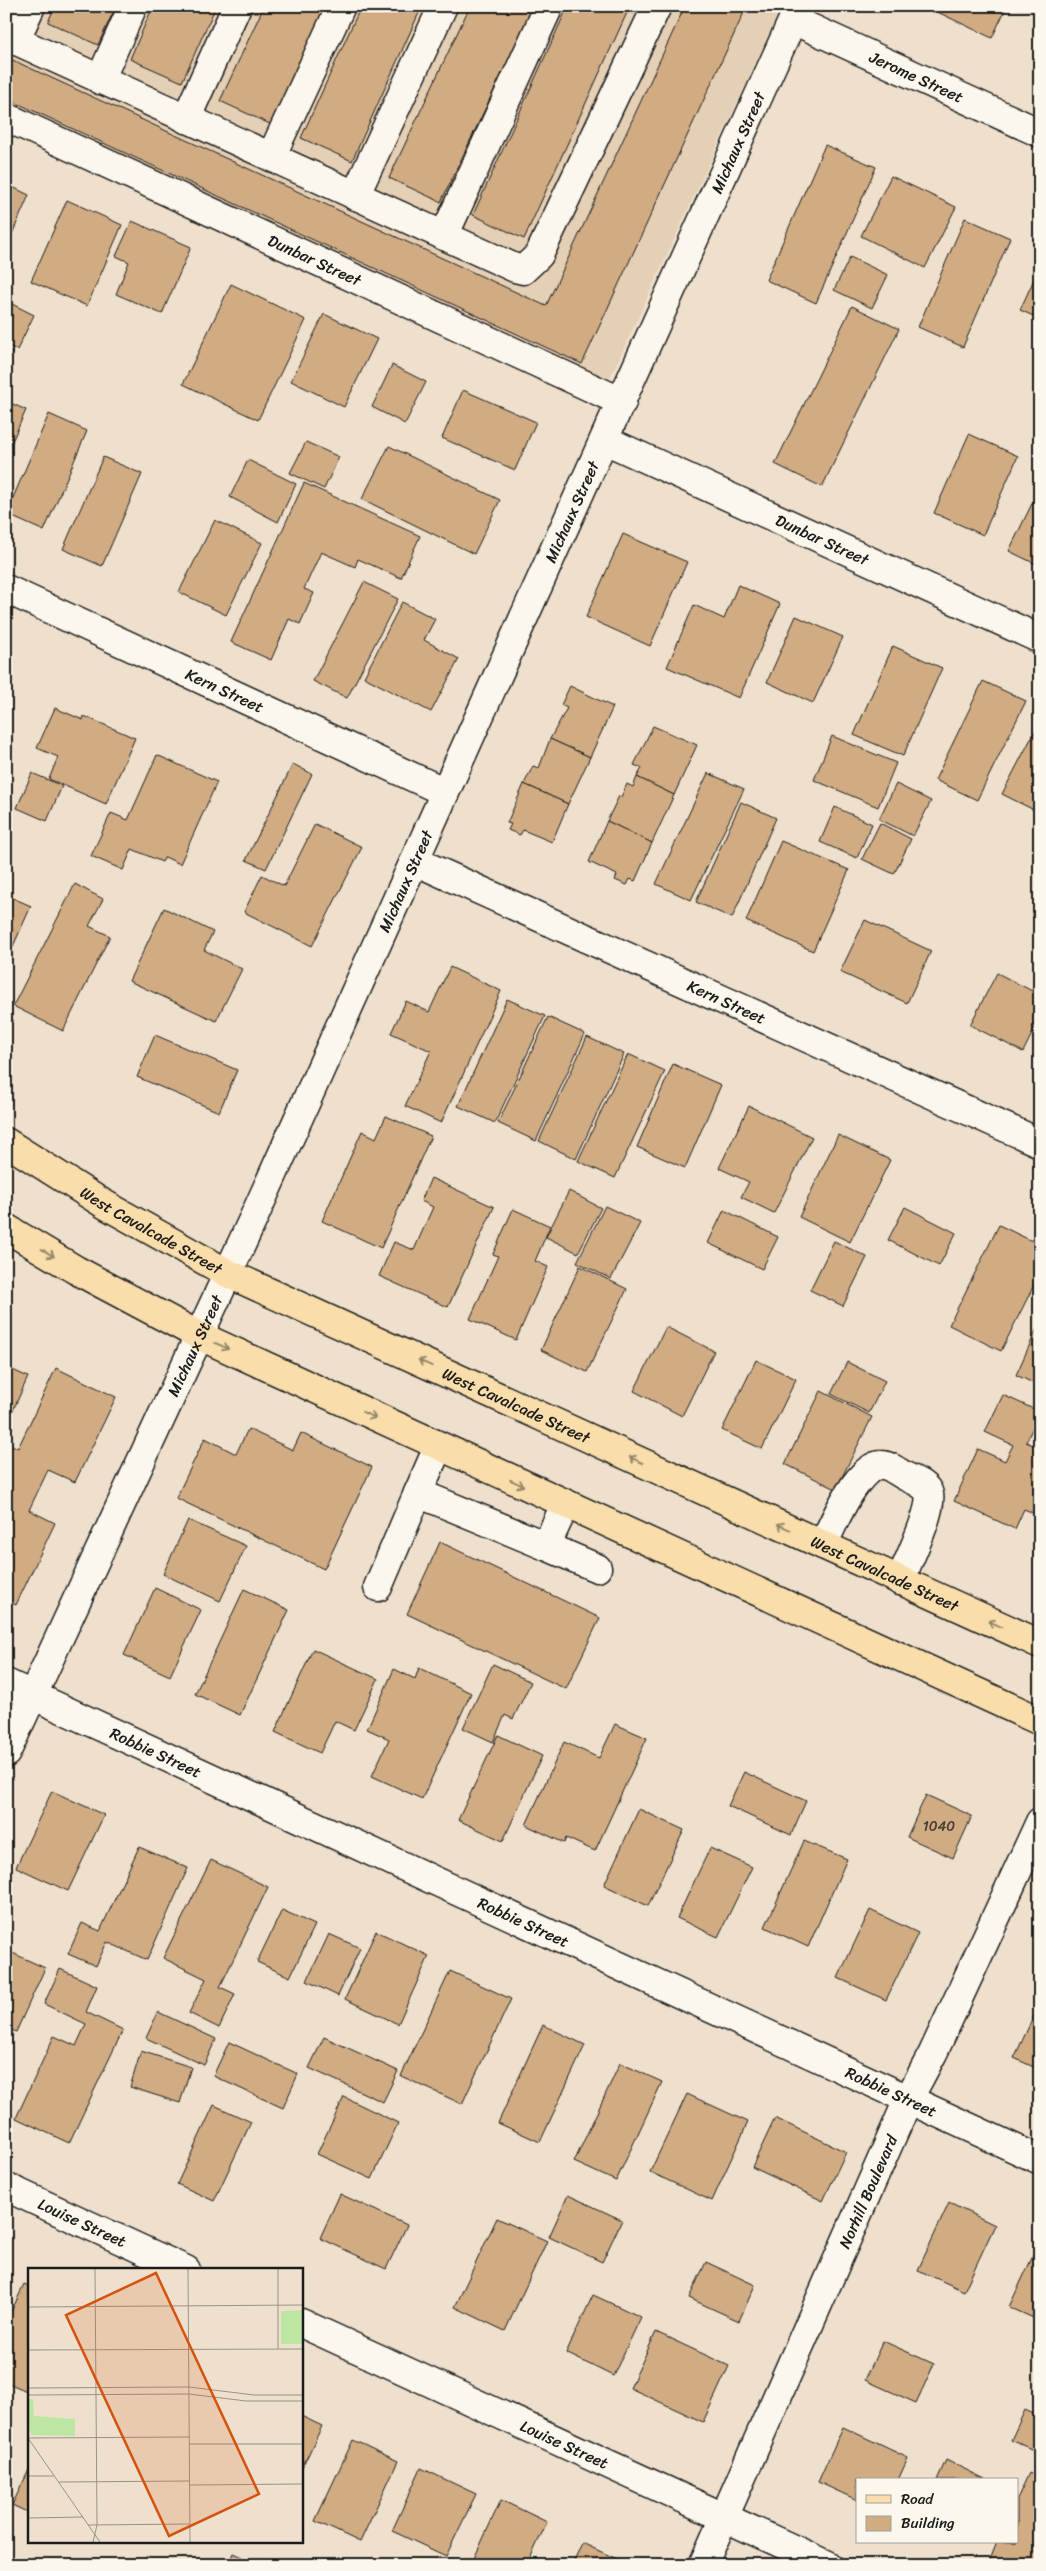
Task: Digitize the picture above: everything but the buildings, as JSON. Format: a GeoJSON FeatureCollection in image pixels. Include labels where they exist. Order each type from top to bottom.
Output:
{"type":"FeatureCollection","features":[{"type":"Feature","properties":{"kind":"main road","name":"West Cavalcade Street"},"geometry":{"type":"LineString","coordinates":[[6,1142],[104,1204],[228,1272],[1040,1644]]}},
{"type":"Feature","properties":{"kind":"main road"},"geometry":{"type":"LineString","coordinates":[[6,1228],[76,1270],[198,1335],[438,1447],[1040,1721]]}},
{"type":"Feature","properties":{"kind":"street"},"geometry":{"type":"LineString","coordinates":[[31,6],[11,38],[514,268],[523,270],[531,265],[539,255],[656,6]]}},
{"type":"Feature","properties":{"kind":"street"},"geometry":{"type":"LineString","coordinates":[[100,80],[133,6]]}},
{"type":"Feature","properties":{"kind":"street"},"geometry":{"type":"LineString","coordinates":[[186,119],[237,6]]}},
{"type":"Feature","properties":{"kind":"street"},"geometry":{"type":"LineString","coordinates":[[271,157],[341,6]]}},
{"type":"Feature","properties":{"kind":"street"},"geometry":{"type":"LineString","coordinates":[[356,196],[443,6]]}},
{"type":"Feature","properties":{"kind":"street"},"geometry":{"type":"LineString","coordinates":[[444,236],[549,6]]}},
{"type":"Feature","properties":{"kind":"street","name":"Jerome Street"},"geometry":{"type":"LineString","coordinates":[[796,13],[1040,133]]}},
{"type":"Feature","properties":{"kind":"street","name":"Michaux Street"},"geometry":{"type":"LineString","coordinates":[[6,1753],[415,861],[796,13]]}},
{"type":"Feature","properties":{"kind":"street","name":"Dunbar Street"},"geometry":{"type":"LineString","coordinates":[[6,117],[622,402]]}},
{"type":"Feature","properties":{"kind":"street","name":"Dunbar Street"},"geometry":{"type":"LineString","coordinates":[[605,440],[1040,639]]}},
{"type":"Feature","properties":{"kind":"street","name":"Kern Street"},"geometry":{"type":"LineString","coordinates":[[6,589],[445,792]]}},
{"type":"Feature","properties":{"kind":"street","name":"Kern Street"},"geometry":{"type":"LineString","coordinates":[[415,861],[1040,1143]]}},
{"type":"Feature","properties":{"kind":"street"},"geometry":{"type":"LineString","coordinates":[[378,1587],[438,1447]]}},
{"type":"Feature","properties":{"kind":"street"},"geometry":{"type":"LineString","coordinates":[[823,1545],[842,1506],[860,1478],[874,1466],[882,1464],[924,1486],[929,1494],[927,1512],[900,1580]]}},
{"type":"Feature","properties":{"kind":"street"},"geometry":{"type":"LineString","coordinates":[[418,1493],[597,1568]]}},
{"type":"Feature","properties":{"kind":"street"},"geometry":{"type":"LineString","coordinates":[[546,1546],[565,1505]]}},
{"type":"Feature","properties":{"kind":"street","name":"Robbie Street"},"geometry":{"type":"LineString","coordinates":[[6,1684],[1040,2160]]}},
{"type":"Feature","properties":{"kind":"street","name":"Norhill Boulevard"},"geometry":{"type":"LineString","coordinates":[[703,2565],[908,2100],[933,2053],[1040,1822]]}},
{"type":"Feature","properties":{"kind":"street","name":"Louise Street"},"geometry":{"type":"LineString","coordinates":[[6,2187],[182,2268]]}},
{"type":"Feature","properties":{"kind":"street","name":"Louise Street"},"geometry":{"type":"LineString","coordinates":[[302,2322],[828,2565]]}},
{"type":"Feature","properties":{"kind":"shaded area"},"geometry":{"type":"Polygon","coordinates":[[[6,6],[782,6],[609,380],[6,105],[6,6]]]}}]}
